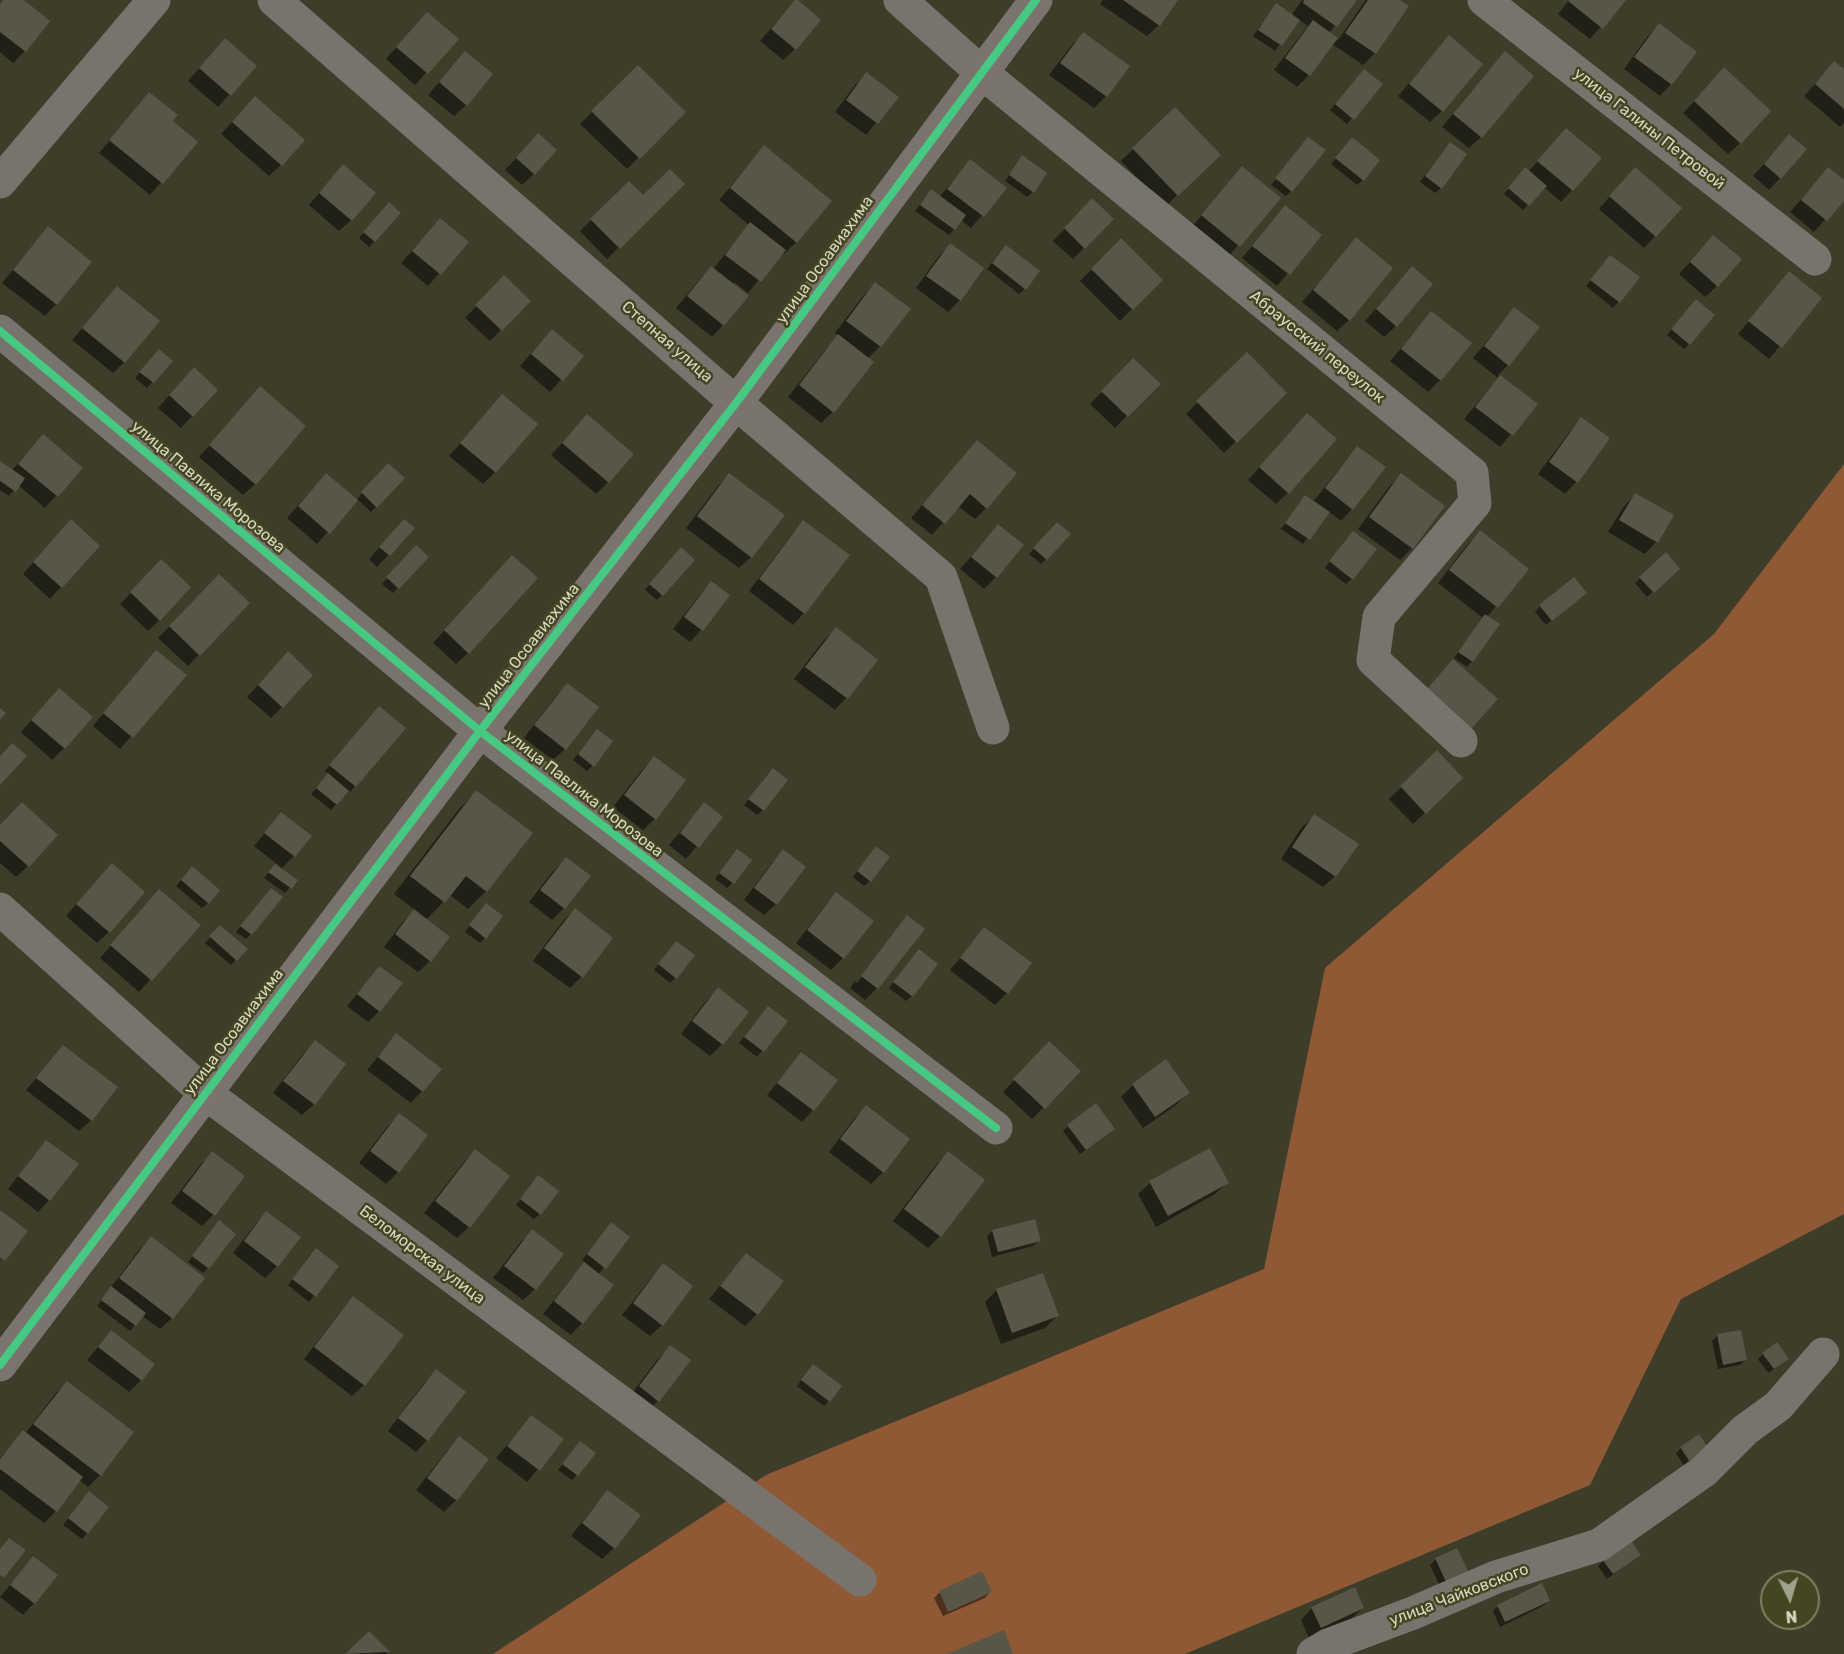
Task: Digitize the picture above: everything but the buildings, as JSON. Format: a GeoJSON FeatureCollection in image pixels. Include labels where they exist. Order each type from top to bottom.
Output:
{"type":"FeatureCollection","features":[{"type":"Feature","properties":{"kind":"street"},"geometry":{"type":"LineString","coordinates":[[0,182],[154,0]]}},
{"type":"Feature","properties":{"kind":"street","name":"Степная улица"},"geometry":{"type":"LineString","coordinates":[[274,0],[736,403],[941,577],[993,728]]}},
{"type":"Feature","properties":{"kind":"street","name":"Абраусский переулок"},"geometry":{"type":"LineString","coordinates":[[900,0],[981,72],[1472,473],[1475,503],[1379,617],[1373,660],[1461,741]]}},
{"type":"Feature","properties":{"kind":"street","name":"улица Осоавиахима"},"geometry":{"type":"LineString","coordinates":[[0,1365],[480,731],[736,403],[1036,0]]}},
{"type":"Feature","properties":{"kind":"street","name":"улица Галины Петровой"},"geometry":{"type":"LineString","coordinates":[[1484,0],[1815,259]]}},
{"type":"Feature","properties":{"kind":"street","name":"улица Павлика Морозова"},"geometry":{"type":"LineString","coordinates":[[0,331],[480,731],[996,1128]]}},
{"type":"Feature","properties":{"kind":"street","name":"Беломорская улица"},"geometry":{"type":"LineString","coordinates":[[0,909],[205,1093],[860,1580]]}},
{"type":"Feature","properties":{"kind":"street","name":"улица Чайковского"},"geometry":{"type":"LineString","coordinates":[[1314,1654],[1328,1645],[1413,1613],[1496,1576],[1599,1545],[1704,1471],[1745,1430],[1778,1406],[1823,1354]]}},
{"type":"Feature","properties":{"kind":"shaded area"},"geometry":{"type":"Polygon","coordinates":[[[1844,464],[1844,1214],[1681,1299],[1590,1485],[1185,1654],[493,1654],[766,1475],[1264,1269],[1325,968],[1714,634],[1844,464]]]}},
{"type":"Feature","properties":{"kind":"cycle path"},"geometry":{"type":"LineString","coordinates":[[0,1365],[480,731],[736,403],[1036,0]]}},
{"type":"Feature","properties":{"kind":"cycle path"},"geometry":{"type":"LineString","coordinates":[[0,331],[480,731],[996,1128]]}}]}
